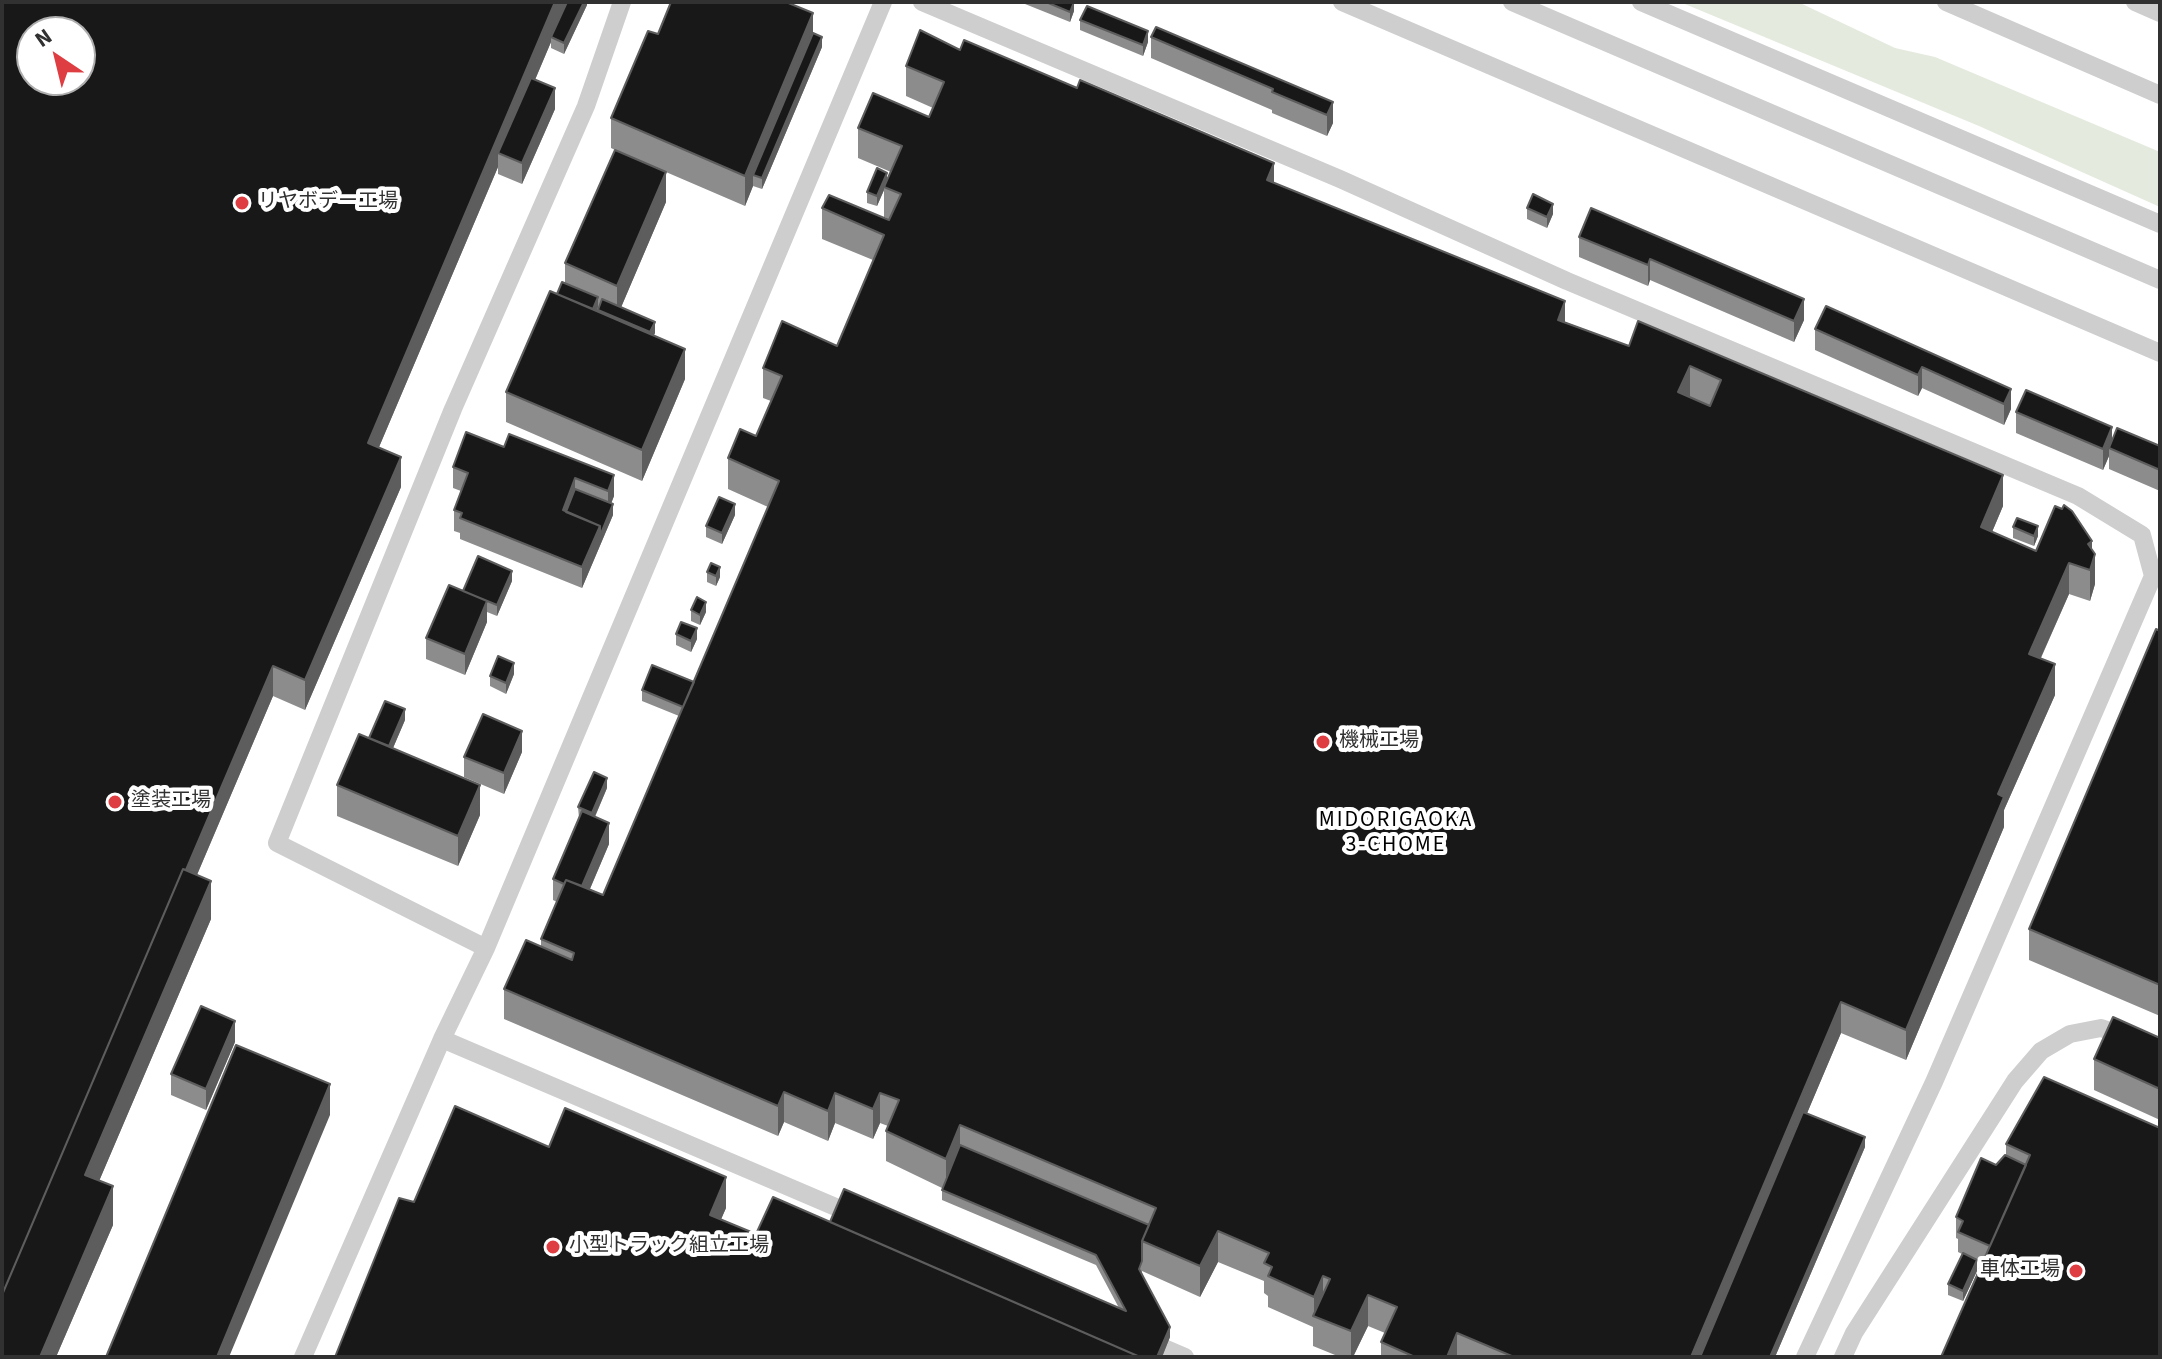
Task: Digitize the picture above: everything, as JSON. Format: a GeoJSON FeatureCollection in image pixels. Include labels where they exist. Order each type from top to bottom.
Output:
{"type":"FeatureCollection","features":[{"type":"Feature","properties":{"kind":"lane"},"geometry":{"type":"LineString","coordinates":[[486,948],[277,843],[453,409],[586,106],[622,2]]}},
{"type":"Feature","properties":{"kind":"lane"},"geometry":{"type":"LineString","coordinates":[[303,1357],[442,1039],[486,948],[883,2]]}},
{"type":"Feature","properties":{"kind":"lane"},"geometry":{"type":"LineString","coordinates":[[922,2],[1340,179],[1567,281],[2078,496],[2142,535],[2156,577],[1934,1082],[1805,1357]]}},
{"type":"Feature","properties":{"kind":"lane"},"geometry":{"type":"LineString","coordinates":[[1342,2],[2160,353]]}},
{"type":"Feature","properties":{"kind":"lane"},"geometry":{"type":"LineString","coordinates":[[1512,2],[2160,280]]}},
{"type":"Feature","properties":{"kind":"lane"},"geometry":{"type":"LineString","coordinates":[[1641,2],[2160,224]]}},
{"type":"Feature","properties":{"kind":"lane"},"geometry":{"type":"LineString","coordinates":[[1946,2],[2160,95]]}},
{"type":"Feature","properties":{"kind":"lane"},"geometry":{"type":"LineString","coordinates":[[2135,2],[2160,13]]}},
{"type":"Feature","properties":{"kind":"lane"},"geometry":{"type":"LineString","coordinates":[[1843,1357],[1854,1333],[2015,1081],[2041,1051],[2070,1034],[2101,1028],[2130,1035],[2160,1048]]}},
{"type":"Feature","properties":{"kind":"lane"},"geometry":{"type":"LineString","coordinates":[[442,1039],[877,1225]]}},
{"type":"Feature","properties":{"kind":"lane"},"geometry":{"type":"LineString","coordinates":[[1124,1331],[1185,1357]]}},
{"type":"Feature","properties":{"kind":"shaded area"},"geometry":{"type":"Polygon","coordinates":[[[1680,2],[1798,2],[1895,48],[1935,57],[2153,149],[2160,152],[2160,207],[1979,126],[1680,2]]]}},
{"type":"Feature","properties":{"kind":"building"},"geometry":{"type":"Polygon","coordinates":[[[2,2],[555,2],[368,443],[401,457],[305,680],[273,666],[186,870],[183,869],[2,1295],[2,2]]]}},
{"type":"Feature","properties":{"kind":"building"},"geometry":{"type":"Polygon","coordinates":[[[567,2],[584,2],[564,43],[551,37],[567,2]]]}},
{"type":"Feature","properties":{"kind":"building"},"geometry":{"type":"Polygon","coordinates":[[[671,2],[786,2],[813,13],[745,176],[611,118],[648,31],[658,34],[671,2]]]}},
{"type":"Feature","properties":{"kind":"building"},"geometry":{"type":"Polygon","coordinates":[[[1046,2],[1074,2],[1070,12],[1046,2]]]}},
{"type":"Feature","properties":{"kind":"building"},"geometry":{"type":"Polygon","coordinates":[[[1087,6],[1148,31],[1143,45],[1080,20],[1087,6]]]}},
{"type":"Feature","properties":{"kind":"building"},"geometry":{"type":"Polygon","coordinates":[[[1156,27],[1333,102],[1327,115],[1151,37],[1156,27]]]}},
{"type":"Feature","properties":{"kind":"building","name":"機械工場"},"geometry":{"type":"Polygon","coordinates":[[[920,30],[960,50],[964,40],[1077,88],[1080,80],[1274,163],[1267,180],[1565,301],[1558,320],[1629,346],[1638,321],[2003,475],[1981,527],[2036,551],[2055,506],[2062,509],[2064,505],[2072,511],[2092,541],[2088,544],[2095,554],[2090,570],[2069,563],[2029,654],[2055,664],[1998,794],[2004,797],[1906,1030],[1841,1002],[1691,1357],[1514,1357],[1457,1333],[1447,1357],[1415,1357],[1381,1342],[1397,1307],[1368,1295],[1351,1331],[1313,1316],[1330,1279],[1323,1276],[1314,1297],[1268,1276],[1272,1267],[1264,1263],[1269,1253],[1218,1231],[1200,1266],[1142,1241],[1156,1208],[960,1125],[946,1159],[886,1131],[899,1100],[880,1093],[873,1109],[835,1093],[828,1111],[784,1092],[778,1106],[504,989],[526,940],[572,960],[574,953],[541,939],[566,880],[603,895],[779,481],[728,458],[740,429],[756,436],[782,376],[763,368],[782,321],[837,346],[884,235],[822,208],[829,195],[889,220],[901,194],[884,187],[902,146],[858,128],[873,93],[929,117],[944,82],[906,66],[920,30]],[[1690,366],[1678,392],[1710,406],[1721,380],[1690,366]]]}},
{"type":"Feature","properties":{"kind":"building"},"geometry":{"type":"Polygon","coordinates":[[[813,33],[822,37],[762,178],[753,175],[813,33]]]}},
{"type":"Feature","properties":{"kind":"building"},"geometry":{"type":"Polygon","coordinates":[[[531,78],[555,88],[522,163],[498,153],[531,78]]]}},
{"type":"Feature","properties":{"kind":"building"},"geometry":{"type":"Polygon","coordinates":[[[615,150],[666,172],[617,286],[565,263],[615,150]]]}},
{"type":"Feature","properties":{"kind":"building"},"geometry":{"type":"Polygon","coordinates":[[[877,168],[887,173],[877,196],[867,192],[877,168]]]}},
{"type":"Feature","properties":{"kind":"building"},"geometry":{"type":"Polygon","coordinates":[[[1533,194],[1553,204],[1547,217],[1527,208],[1533,194]]]}},
{"type":"Feature","properties":{"kind":"building"},"geometry":{"type":"Polygon","coordinates":[[[1591,208],[1804,299],[1794,321],[1650,259],[1648,265],[1579,237],[1591,208]]]}},
{"type":"Feature","properties":{"kind":"building"},"geometry":{"type":"Polygon","coordinates":[[[562,282],[598,297],[593,309],[557,294],[562,282]]]}},
{"type":"Feature","properties":{"kind":"building"},"geometry":{"type":"Polygon","coordinates":[[[550,291],[685,349],[642,450],[506,392],[550,291]]]}},
{"type":"Feature","properties":{"kind":"building"},"geometry":{"type":"Polygon","coordinates":[[[602,299],[655,322],[650,332],[598,310],[602,299]]]}},
{"type":"Feature","properties":{"kind":"building"},"geometry":{"type":"Polygon","coordinates":[[[1826,306],[2011,389],[2004,404],[1922,367],[1918,375],[1815,329],[1826,306]]]}},
{"type":"Feature","properties":{"kind":"building"},"geometry":{"type":"Polygon","coordinates":[[[2026,390],[2112,427],[2103,449],[2016,412],[2026,390]]]}},
{"type":"Feature","properties":{"kind":"building"},"geometry":{"type":"Polygon","coordinates":[[[2117,428],[2160,446],[2160,470],[2109,448],[2117,428]]]}},
{"type":"Feature","properties":{"kind":"building"},"geometry":{"type":"Polygon","coordinates":[[[466,432],[504,447],[509,434],[614,475],[608,491],[575,478],[563,510],[600,526],[582,567],[460,518],[462,513],[454,510],[468,473],[453,467],[466,432]]]}},
{"type":"Feature","properties":{"kind":"building"},"geometry":{"type":"Polygon","coordinates":[[[575,489],[613,504],[600,536],[600,526],[566,512],[575,489]]]}},
{"type":"Feature","properties":{"kind":"building"},"geometry":{"type":"Polygon","coordinates":[[[719,497],[735,504],[722,533],[706,526],[719,497]]]}},
{"type":"Feature","properties":{"kind":"building"},"geometry":{"type":"Polygon","coordinates":[[[2017,518],[2038,526],[2034,536],[2013,527],[2017,518]]]}},
{"type":"Feature","properties":{"kind":"building"},"geometry":{"type":"Polygon","coordinates":[[[478,556],[512,571],[497,605],[463,591],[478,556]]]}},
{"type":"Feature","properties":{"kind":"building"},"geometry":{"type":"Polygon","coordinates":[[[711,563],[720,567],[716,576],[707,572],[711,563]]]}},
{"type":"Feature","properties":{"kind":"building"},"geometry":{"type":"Polygon","coordinates":[[[449,585],[487,601],[465,654],[426,638],[449,585]]]}},
{"type":"Feature","properties":{"kind":"building"},"geometry":{"type":"Polygon","coordinates":[[[697,597],[706,602],[700,615],[691,610],[697,597]]]}},
{"type":"Feature","properties":{"kind":"building"},"geometry":{"type":"Polygon","coordinates":[[[681,622],[697,628],[691,641],[676,634],[681,622]]]}},
{"type":"Feature","properties":{"kind":"building"},"geometry":{"type":"Polygon","coordinates":[[[2156,629],[2160,631],[2160,985],[2029,929],[2156,629]]]}},
{"type":"Feature","properties":{"kind":"building"},"geometry":{"type":"Polygon","coordinates":[[[498,656],[514,663],[506,683],[490,676],[498,656]]]}},
{"type":"Feature","properties":{"kind":"building"},"geometry":{"type":"Polygon","coordinates":[[[652,665],[694,682],[683,707],[642,690],[652,665]]]}},
{"type":"Feature","properties":{"kind":"building"},"geometry":{"type":"Polygon","coordinates":[[[385,701],[405,709],[389,746],[369,738],[385,701]]]}},
{"type":"Feature","properties":{"kind":"building"},"geometry":{"type":"Polygon","coordinates":[[[483,714],[522,731],[504,773],[464,757],[483,714]]]}},
{"type":"Feature","properties":{"kind":"building"},"geometry":{"type":"Polygon","coordinates":[[[359,734],[480,785],[458,836],[337,785],[359,734]]]}},
{"type":"Feature","properties":{"kind":"building"},"geometry":{"type":"Polygon","coordinates":[[[594,772],[607,778],[592,813],[578,807],[594,772]]]}},
{"type":"Feature","properties":{"kind":"building"},"geometry":{"type":"Polygon","coordinates":[[[582,811],[609,823],[582,886],[566,880],[564,884],[553,879],[582,811]]]}},
{"type":"Feature","properties":{"kind":"building"},"geometry":{"type":"Polygon","coordinates":[[[183,869],[211,881],[85,1175],[113,1186],[40,1357],[2,1357],[2,1295],[183,869]]]}},
{"type":"Feature","properties":{"kind":"building"},"geometry":{"type":"Polygon","coordinates":[[[201,1006],[235,1021],[206,1089],[171,1074],[201,1006]]]}},
{"type":"Feature","properties":{"kind":"building"},"geometry":{"type":"Polygon","coordinates":[[[2113,1017],[2160,1038],[2160,1089],[2094,1059],[2113,1017]]]}},
{"type":"Feature","properties":{"kind":"building"},"geometry":{"type":"Polygon","coordinates":[[[236,1045],[330,1084],[217,1357],[106,1357],[236,1045]]]}},
{"type":"Feature","properties":{"kind":"building","name":"車体工場"},"geometry":{"type":"Polygon","coordinates":[[[2044,1077],[2160,1128],[2160,1357],[1941,1357],[2030,1155],[2006,1144],[2044,1077]]]}},
{"type":"Feature","properties":{"kind":"building","name":"小型トラック組立工場"},"geometry":{"type":"Polygon","coordinates":[[[455,1106],[549,1147],[565,1108],[726,1177],[710,1215],[756,1234],[773,1197],[1140,1357],[335,1357],[399,1198],[414,1202],[455,1106]]]}},
{"type":"Feature","properties":{"kind":"building"},"geometry":{"type":"Polygon","coordinates":[[[1803,1112],[1865,1137],[1770,1357],[1700,1357],[1803,1112]]]}},
{"type":"Feature","properties":{"kind":"building"},"geometry":{"type":"Polygon","coordinates":[[[960,1145],[1149,1225],[1142,1241],[1139,1269],[1170,1327],[1157,1357],[1140,1357],[830,1222],[844,1189],[1126,1311],[1096,1255],[942,1190],[960,1145]]]}},
{"type":"Feature","properties":{"kind":"building"},"geometry":{"type":"Polygon","coordinates":[[[2005,1155],[2026,1165],[1990,1246],[1958,1232],[1963,1221],[1956,1217],[1981,1158],[1996,1165],[2005,1155]]]}},
{"type":"Feature","properties":{"kind":"building"},"geometry":{"type":"Polygon","coordinates":[[[1963,1253],[1977,1260],[1963,1291],[1948,1284],[1963,1253]]]}},
{"type":"Feature","properties":{"kind":"place","name":"リヤボデー工場"},"geometry":{"type":"Point","coordinates":[242,203]}},
{"type":"Feature","properties":{"kind":"place","name":"機械工場"},"geometry":{"type":"Point","coordinates":[1323,742]}},
{"type":"Feature","properties":{"kind":"place","name":"塗装工場"},"geometry":{"type":"Point","coordinates":[115,802]}},
{"type":"Feature","properties":{"kind":"place","name":"小型トラック組立工場"},"geometry":{"type":"Point","coordinates":[553,1247]}},
{"type":"Feature","properties":{"kind":"place","name":"車体工場"},"geometry":{"type":"Point","coordinates":[2076,1271]}},
{"type":"Feature","properties":{"kind":"district","name":"MIDORIGAOKA 3-CHOME"},"geometry":{"type":"Point","coordinates":[1396,834]}}]}
